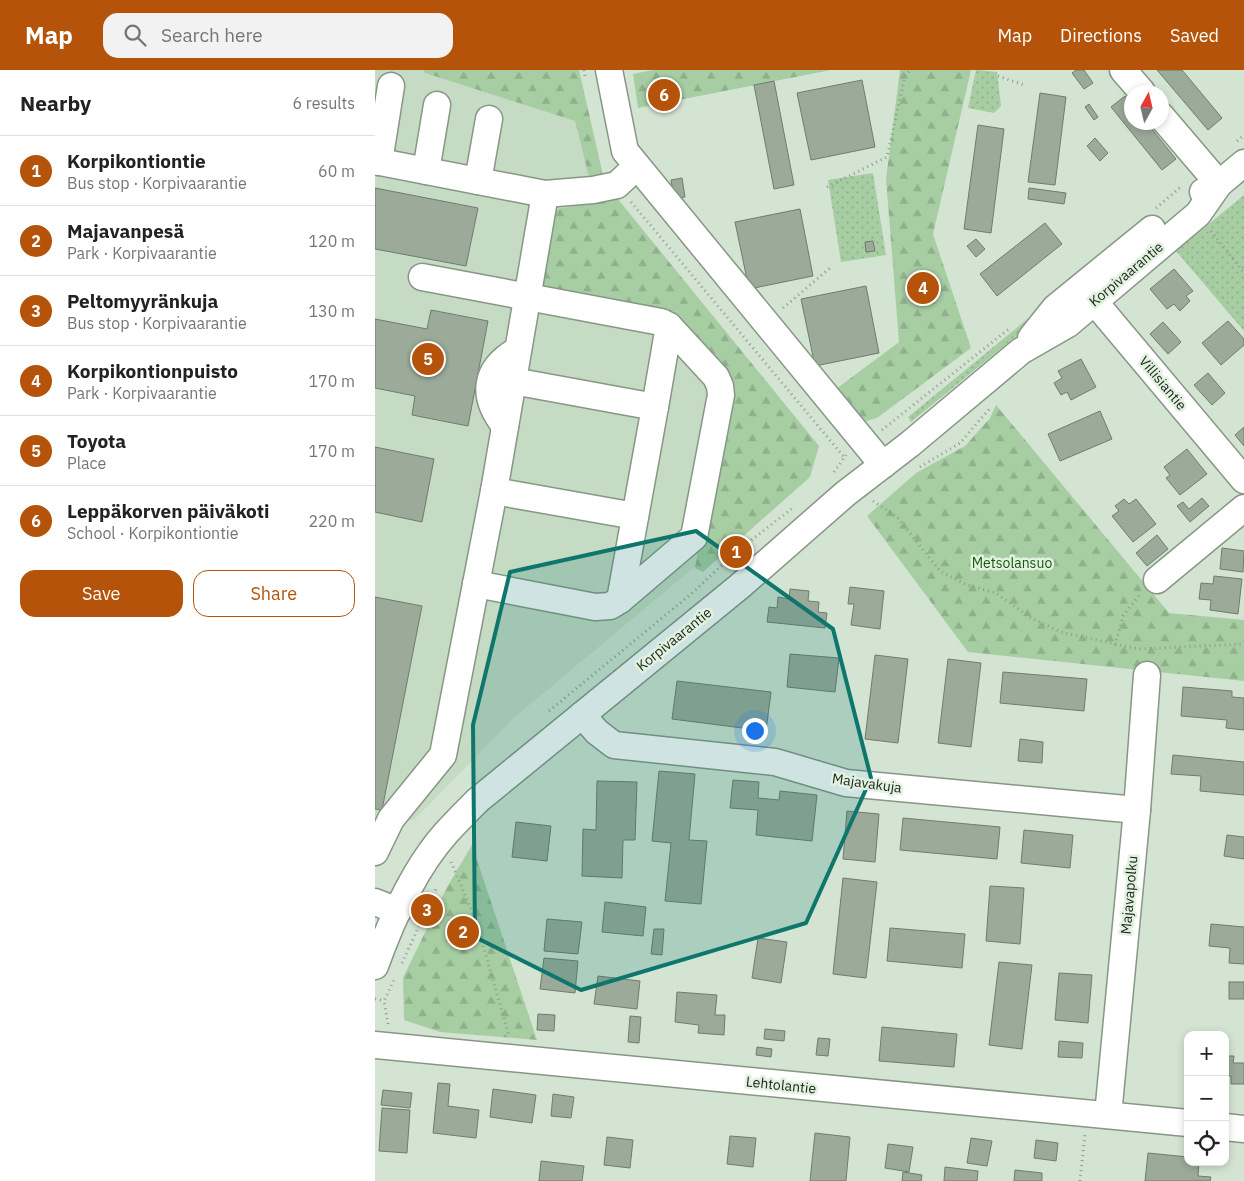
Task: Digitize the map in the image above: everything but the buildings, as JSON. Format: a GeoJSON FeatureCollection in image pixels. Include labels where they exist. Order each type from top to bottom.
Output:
{"type":"FeatureCollection","features":[{"type":"Feature","properties":{"kind":"street"},"geometry":{"type":"LineString","coordinates":[[609,70],[625,151],[883,465]]}},
{"type":"Feature","properties":{"kind":"street"},"geometry":{"type":"LineString","coordinates":[[1123,70],[1136,85]]}},
{"type":"Feature","properties":{"kind":"street"},"geometry":{"type":"LineString","coordinates":[[391,86],[377,162],[545,194],[593,190],[617,185],[637,166]]}},
{"type":"Feature","properties":{"kind":"street"},"geometry":{"type":"LineString","coordinates":[[426,172],[437,105]]}},
{"type":"Feature","properties":{"kind":"street"},"geometry":{"type":"LineString","coordinates":[[478,181],[489,119]]}},
{"type":"Feature","properties":{"kind":"street"},"geometry":{"type":"LineString","coordinates":[[1169,125],[1219,184]]}},
{"type":"Feature","properties":{"kind":"street","name":"Korpivaarantie"},"geometry":{"type":"LineString","coordinates":[[390,970],[386,907],[422,867],[444,835],[478,800],[740,586],[845,494],[1021,351],[1055,308],[1088,293],[1187,201],[1219,184],[1244,163]]}},
{"type":"Feature","properties":{"kind":"street"},"geometry":{"type":"LineString","coordinates":[[375,852],[391,819],[443,756],[494,491],[545,194]]}},
{"type":"Feature","properties":{"kind":"street"},"geometry":{"type":"LineString","coordinates":[[422,277],[653,320],[669,326],[715,377],[720,386],[721,395],[694,537],[620,600],[609,606],[595,607],[476,584]]}},
{"type":"Feature","properties":{"kind":"street","name":"Villisiantie"},"geometry":{"type":"LineString","coordinates":[[1088,293],[1244,480]]}},
{"type":"Feature","properties":{"kind":"street"},"geometry":{"type":"LineString","coordinates":[[620,600],[669,326]]}},
{"type":"Feature","properties":{"kind":"street"},"geometry":{"type":"LineString","coordinates":[[505,426],[494,412],[489,393],[492,374],[503,359],[518,350]]}},
{"type":"Feature","properties":{"kind":"street"},"geometry":{"type":"LineString","coordinates":[[513,381],[655,407]]}},
{"type":"Feature","properties":{"kind":"street"},"geometry":{"type":"LineString","coordinates":[[494,491],[635,516]]}},
{"type":"Feature","properties":{"kind":"street"},"geometry":{"type":"LineString","coordinates":[[1157,580],[1244,508]]}},
{"type":"Feature","properties":{"kind":"street","name":"Majavapolku"},"geometry":{"type":"LineString","coordinates":[[1097,1114],[1137,810],[1147,675]]}},
{"type":"Feature","properties":{"kind":"street","name":"Majavakuja"},"geometry":{"type":"LineString","coordinates":[[582,715],[597,732],[614,745],[775,762],[846,783],[1137,810]]}},
{"type":"Feature","properties":{"kind":"street","name":"Lehtolantie"},"geometry":{"type":"LineString","coordinates":[[381,1045],[1184,1123]]}},
{"type":"Feature","properties":{"kind":"street"},"geometry":{"type":"LineString","coordinates":[[1229,1127],[1244,1129]]}},
{"type":"Feature","properties":{"kind":"path"},"geometry":{"type":"LineString","coordinates":[[827,187],[887,157],[905,76],[910,70]]}},
{"type":"Feature","properties":{"kind":"path"},"geometry":{"type":"LineString","coordinates":[[998,76],[1024,85]]}},
{"type":"Feature","properties":{"kind":"path"},"geometry":{"type":"LineString","coordinates":[[1209,229],[1244,274]]}},
{"type":"Feature","properties":{"kind":"path"},"geometry":{"type":"LineString","coordinates":[[746,340],[830,268]]}},
{"type":"Feature","properties":{"kind":"path"},"geometry":{"type":"LineString","coordinates":[[911,471],[959,443],[985,416],[995,400]]}},
{"type":"Feature","properties":{"kind":"path"},"geometry":{"type":"LineString","coordinates":[[865,505],[881,495]]}},
{"type":"Feature","properties":{"kind":"path"},"geometry":{"type":"LineString","coordinates":[[873,501],[897,517],[940,571],[967,585],[996,593],[1031,618],[1061,632],[1138,649],[1244,644]]}},
{"type":"Feature","properties":{"kind":"path"},"geometry":{"type":"LineString","coordinates":[[1115,645],[1123,616],[1141,593],[1157,580]]}},
{"type":"Feature","properties":{"kind":"path"},"geometry":{"type":"LineString","coordinates":[[445,867],[449,858],[476,921],[511,1043]]}},
{"type":"Feature","properties":{"kind":"path"},"geometry":{"type":"LineString","coordinates":[[381,1045],[389,1029],[384,1001],[390,970],[438,884]]}},
{"type":"Feature","properties":{"kind":"path"},"geometry":{"type":"LineString","coordinates":[[375,999],[384,1001]]}},
{"type":"Feature","properties":{"kind":"path"},"geometry":{"type":"LineString","coordinates":[[1080,1181],[1097,1114]]}},
{"type":"Feature","properties":{"kind":"highlighted area"},"geometry":{"type":"Polygon","coordinates":[[[696,531],[833,629],[871,778],[806,923],[581,990],[475,937],[473,725],[510,572],[696,531]]]}},
{"type":"Feature","properties":{"kind":"shaded area"},"geometry":{"type":"Polygon","coordinates":[[[375,70],[423,70],[425,73],[575,121],[593,190],[802,477],[515,717],[414,820],[399,821],[375,827],[375,70]]]}},
{"type":"Feature","properties":{"kind":"green space"},"geometry":{"type":"Polygon","coordinates":[[[423,70],[579,70],[603,175],[590,181],[575,121],[425,73],[423,70]]]}},
{"type":"Feature","properties":{"kind":"green space"},"geometry":{"type":"Polygon","coordinates":[[[653,70],[831,70],[638,108],[633,74],[653,70]]]}},
{"type":"Feature","properties":{"kind":"green space"},"geometry":{"type":"Polygon","coordinates":[[[900,70],[971,70],[933,234],[971,348],[877,418],[866,421],[836,389],[899,342],[886,179],[900,70]]]}},
{"type":"Feature","properties":{"kind":"green space"},"geometry":{"type":"Polygon","coordinates":[[[976,70],[997,72],[1001,106],[994,113],[968,108],[976,70]]]}},
{"type":"Feature","properties":{"kind":"green space"},"geometry":{"type":"Polygon","coordinates":[[[873,173],[886,255],[841,262],[828,180],[873,173]]]}},
{"type":"Feature","properties":{"kind":"green space"},"geometry":{"type":"Polygon","coordinates":[[[1244,195],[1244,331],[1176,251],[1244,195]]]}},
{"type":"Feature","properties":{"kind":"green space"},"geometry":{"type":"Polygon","coordinates":[[[617,198],[819,446],[810,477],[703,572],[695,568],[727,381],[666,311],[537,287],[552,210],[617,198]]]}},
{"type":"Feature","properties":{"kind":"green space"},"geometry":{"type":"Polygon","coordinates":[[[1042,307],[1047,311],[911,422],[908,417],[1042,307]]]}},
{"type":"Feature","properties":{"kind":"green space","name":"Metsolansuo"},"geometry":{"type":"Polygon","coordinates":[[[996,405],[1169,613],[1244,620],[1244,681],[968,652],[867,516],[916,473],[965,446],[990,418],[996,405]]]}},
{"type":"Feature","properties":{"kind":"green space"},"geometry":{"type":"Polygon","coordinates":[[[472,845],[537,1040],[440,1032],[404,1020],[403,978],[447,887],[472,845]]]}},
{"type":"Feature","properties":{"kind":"place","name":"Leppäkorven päiväkoti"},"geometry":{"type":"Point","coordinates":[664,95]}},
{"type":"Feature","properties":{"kind":"place","name":"Korpikontionpuisto"},"geometry":{"type":"Point","coordinates":[923,288]}},
{"type":"Feature","properties":{"kind":"place","name":"Toyota"},"geometry":{"type":"Point","coordinates":[428,359]}},
{"type":"Feature","properties":{"kind":"place","name":"Korpikontiontie"},"geometry":{"type":"Point","coordinates":[736,552]}},
{"type":"Feature","properties":{"kind":"place","name":"Peltomyyränkuja"},"geometry":{"type":"Point","coordinates":[427,910]}},
{"type":"Feature","properties":{"kind":"place","name":"Majavanpesä"},"geometry":{"type":"Point","coordinates":[463,932]}}]}
